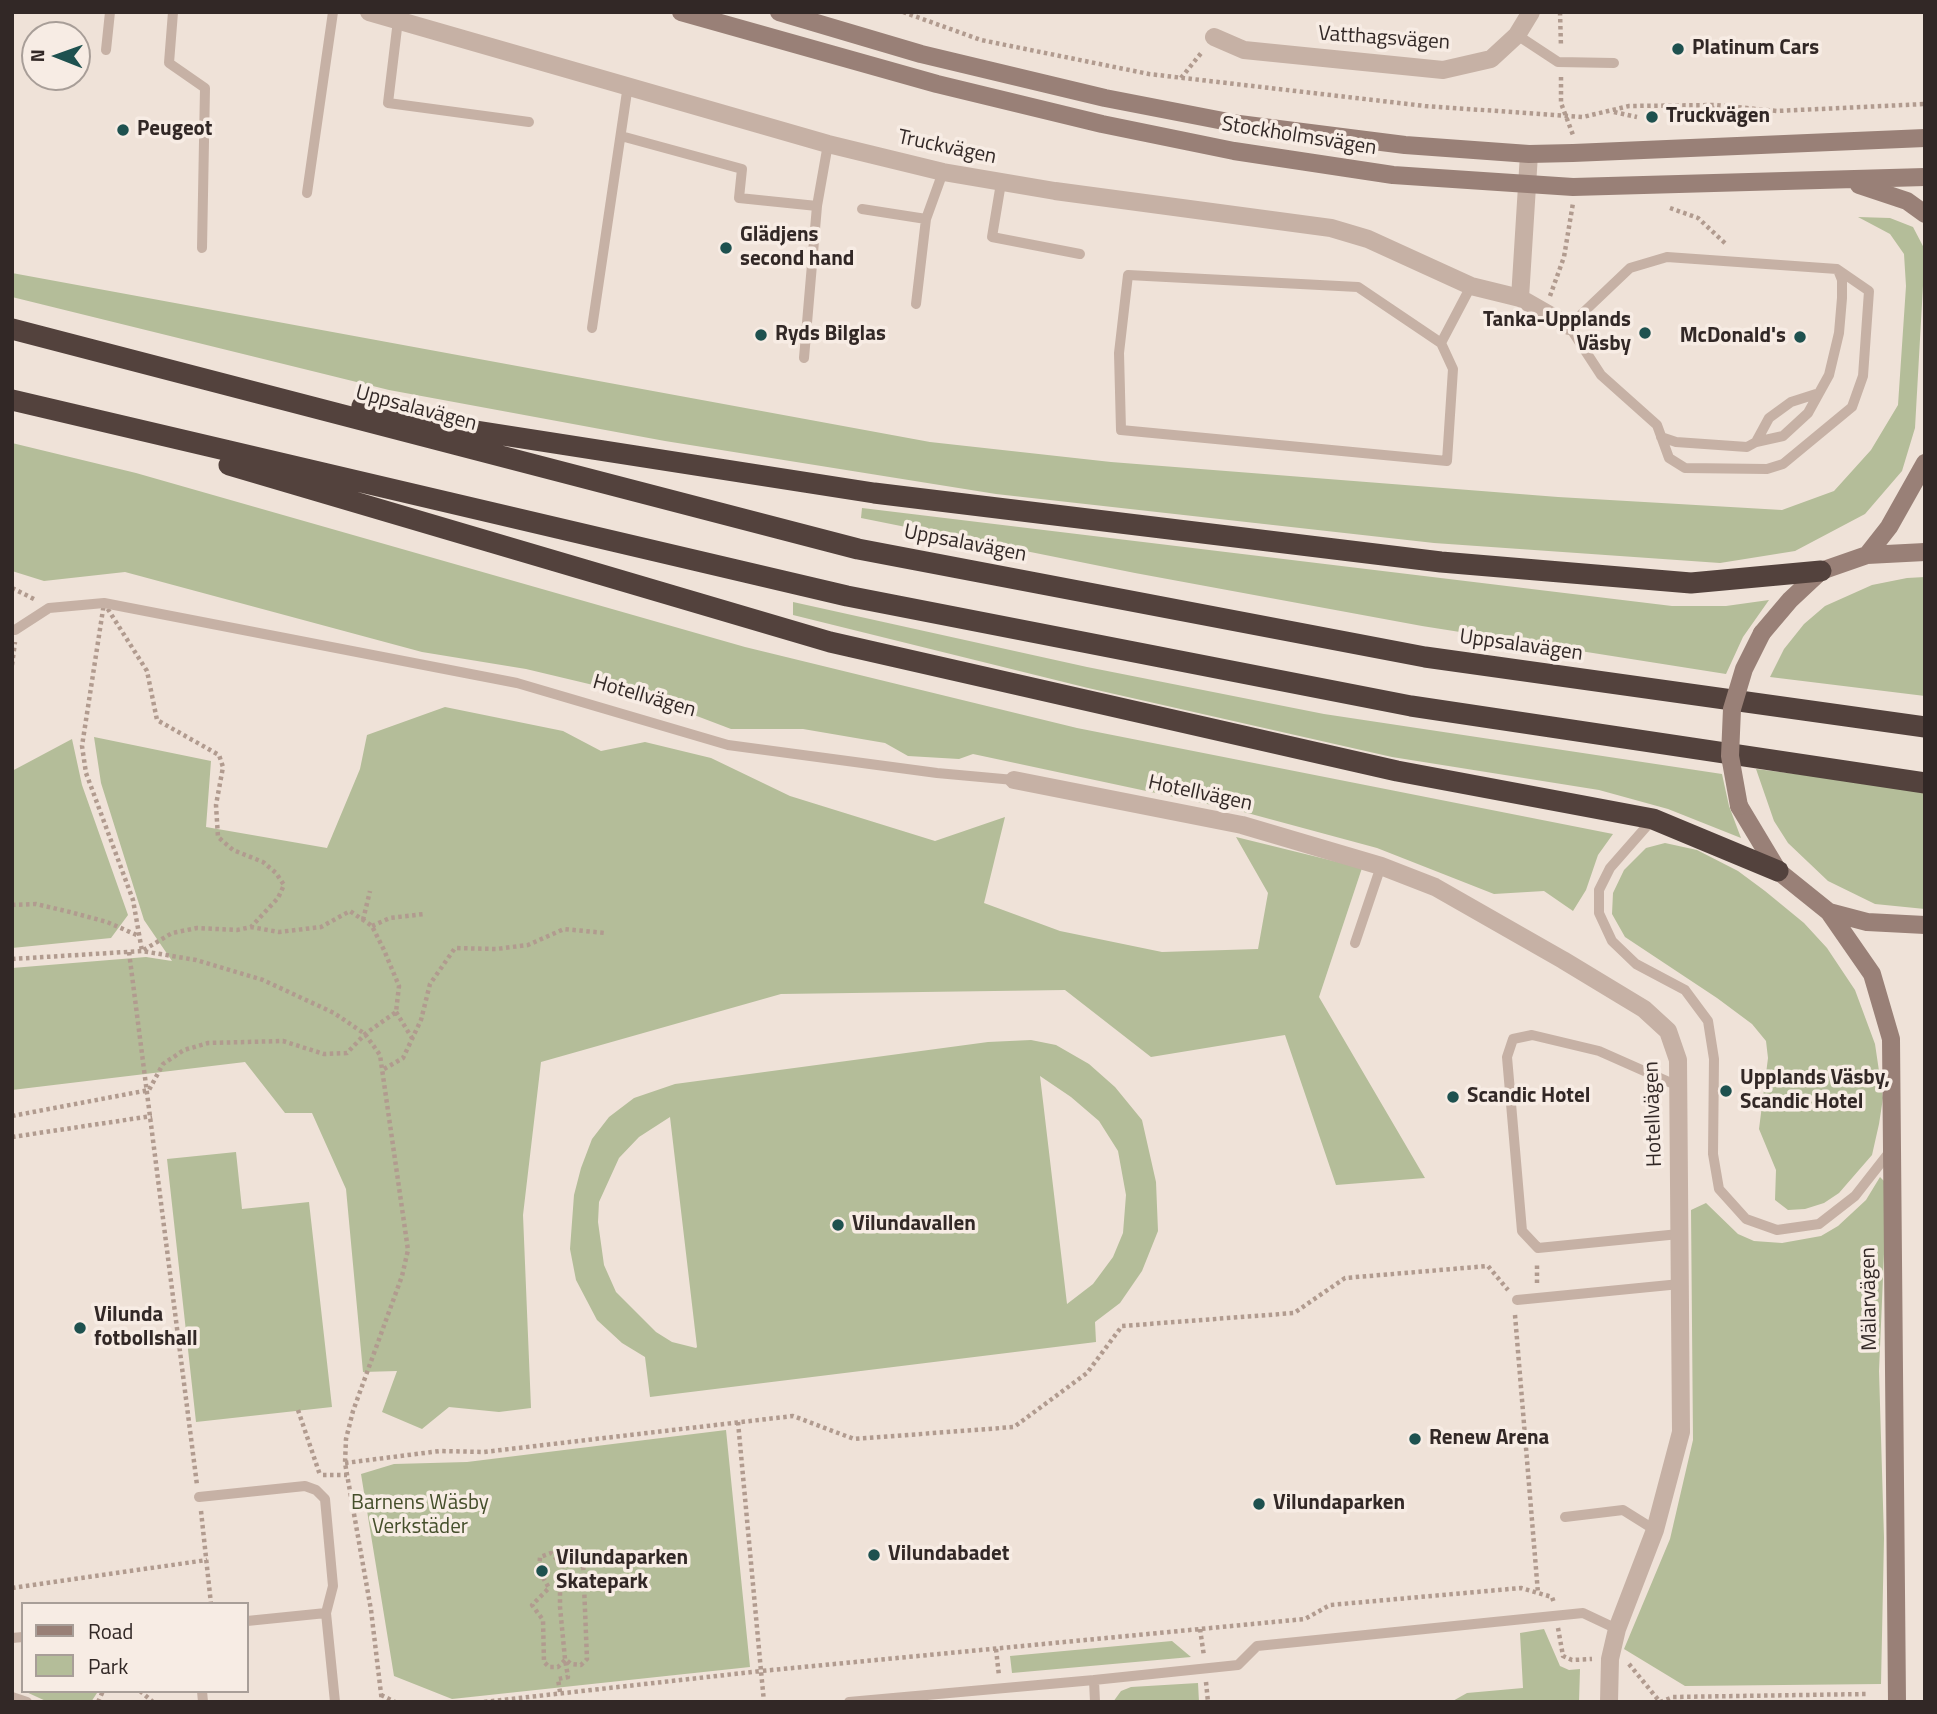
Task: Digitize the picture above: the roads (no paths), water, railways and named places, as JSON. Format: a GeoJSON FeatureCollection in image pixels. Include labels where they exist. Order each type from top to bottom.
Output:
{"type":"FeatureCollection","features":[{"type":"Feature","properties":{"kind":"highway"},"geometry":{"type":"LineString","coordinates":[[12,329],[470,430],[873,493],[1454,564],[1691,583],[1821,571]]}},
{"type":"Feature","properties":{"kind":"highway","name":"Uppsalavägen"},"geometry":{"type":"LineString","coordinates":[[12,329],[858,549],[1425,657],[1925,727]]}},
{"type":"Feature","properties":{"kind":"highway"},"geometry":{"type":"LineString","coordinates":[[12,400],[861,599],[1410,706],[1925,783]]}},
{"type":"Feature","properties":{"kind":"highway"},"geometry":{"type":"LineString","coordinates":[[12,400],[830,642],[1396,771],[1653,819],[1778,871]]}},
{"type":"Feature","properties":{"kind":"main road","name":"Stockholmsvägen"},"geometry":{"type":"LineString","coordinates":[[681,12],[937,84],[1115,127],[1234,151],[1393,175],[1527,186],[1925,177]]}},
{"type":"Feature","properties":{"kind":"main road","name":"Stockholmsvägen"},"geometry":{"type":"LineString","coordinates":[[779,12],[921,54],[1105,98],[1239,124],[1405,145],[1528,154],[1925,138]]}},
{"type":"Feature","properties":{"kind":"main road"},"geometry":{"type":"LineString","coordinates":[[1838,180],[1879,190],[1907,201],[1925,215]]}},
{"type":"Feature","properties":{"kind":"main road"},"geometry":{"type":"LineString","coordinates":[[1867,555],[1889,527],[1925,463]]}},
{"type":"Feature","properties":{"kind":"main road"},"geometry":{"type":"LineString","coordinates":[[1925,552],[1867,555],[1821,571],[1790,600],[1762,633],[1744,669],[1732,709],[1730,756],[1739,806],[1778,871],[1829,912],[1867,922],[1925,925]]}},
{"type":"Feature","properties":{"kind":"main road","name":"Mälarvägen"},"geometry":{"type":"LineString","coordinates":[[1829,912],[1872,974],[1891,1039],[1897,1702]]}},
{"type":"Feature","properties":{"kind":"street","name":"Truckvägen"},"geometry":{"type":"LineString","coordinates":[[369,12],[828,144],[943,172],[1001,183],[1331,228],[1368,239],[1471,286],[1520,298],[1569,326]]}},
{"type":"Feature","properties":{"kind":"street","name":"Vatthagsvägen"},"geometry":{"type":"LineString","coordinates":[[1214,37],[1244,50],[1443,70],[1491,59],[1517,35],[1531,12]]}},
{"type":"Feature","properties":{"kind":"street"},"geometry":{"type":"LineString","coordinates":[[1520,298],[1528,154]]}},
{"type":"Feature","properties":{"kind":"street","name":"Hotellvägen"},"geometry":{"type":"LineString","coordinates":[[1013,780],[1242,825],[1381,866],[1435,887],[1644,1009],[1668,1031],[1678,1060],[1681,1432],[1655,1530],[1617,1629],[1610,1659],[1609,1702]]}},
{"type":"Feature","properties":{"kind":"lane"},"geometry":{"type":"LineString","coordinates":[[106,50],[110,12]]}},
{"type":"Feature","properties":{"kind":"lane"},"geometry":{"type":"LineString","coordinates":[[173,12],[169,63],[205,88],[202,248]]}},
{"type":"Feature","properties":{"kind":"lane"},"geometry":{"type":"LineString","coordinates":[[307,194],[333,12]]}},
{"type":"Feature","properties":{"kind":"lane"},"geometry":{"type":"LineString","coordinates":[[398,20],[387,103],[529,122]]}},
{"type":"Feature","properties":{"kind":"lane"},"geometry":{"type":"LineString","coordinates":[[1517,35],[1558,62],[1614,63]]}},
{"type":"Feature","properties":{"kind":"lane"},"geometry":{"type":"LineString","coordinates":[[592,328],[628,85]]}},
{"type":"Feature","properties":{"kind":"lane"},"geometry":{"type":"LineString","coordinates":[[621,136],[742,169],[739,198],[817,206]]}},
{"type":"Feature","properties":{"kind":"lane"},"geometry":{"type":"LineString","coordinates":[[804,358],[817,206],[828,144]]}},
{"type":"Feature","properties":{"kind":"lane"},"geometry":{"type":"LineString","coordinates":[[916,304],[926,219],[943,172]]}},
{"type":"Feature","properties":{"kind":"lane"},"geometry":{"type":"LineString","coordinates":[[1001,183],[992,237],[1080,254]]}},
{"type":"Feature","properties":{"kind":"lane"},"geometry":{"type":"LineString","coordinates":[[862,209],[926,219]]}},
{"type":"Feature","properties":{"kind":"lane"},"geometry":{"type":"LineString","coordinates":[[1667,257],[1837,269],[1869,291],[1863,376],[1852,407],[1783,464],[1767,469],[1685,468],[1669,458],[1657,425],[1601,375],[1569,326],[1630,268],[1667,257]]}},
{"type":"Feature","properties":{"kind":"lane"},"geometry":{"type":"LineString","coordinates":[[1661,437],[1676,442],[1747,447],[1756,442],[1783,436],[1808,413],[1816,394],[1829,375],[1839,333],[1842,280],[1837,269]]}},
{"type":"Feature","properties":{"kind":"lane"},"geometry":{"type":"LineString","coordinates":[[1128,275],[1358,287],[1441,343],[1453,369],[1447,461],[1121,430],[1119,354],[1128,275]]}},
{"type":"Feature","properties":{"kind":"lane"},"geometry":{"type":"LineString","coordinates":[[1441,343],[1471,286]]}},
{"type":"Feature","properties":{"kind":"lane"},"geometry":{"type":"LineString","coordinates":[[1756,442],[1769,418],[1791,402],[1816,394]]}},
{"type":"Feature","properties":{"kind":"lane","name":"Hotellvägen"},"geometry":{"type":"LineString","coordinates":[[15,630],[49,608],[104,603],[517,683],[728,745],[1013,780]]}},
{"type":"Feature","properties":{"kind":"lane"},"geometry":{"type":"LineString","coordinates":[[1653,819],[1610,869],[1599,890],[1599,913],[1612,941],[1636,964],[1685,990],[1708,1021],[1714,1059],[1713,1154],[1718,1189],[1746,1219],[1777,1230],[1819,1224],[1855,1196],[1891,1149]]}},
{"type":"Feature","properties":{"kind":"lane"},"geometry":{"type":"LineString","coordinates":[[1355,943],[1381,866]]}},
{"type":"Feature","properties":{"kind":"lane"},"geometry":{"type":"LineString","coordinates":[[1678,1086],[1599,1051],[1532,1035],[1513,1039],[1507,1057],[1522,1231],[1538,1248],[1679,1234]]}},
{"type":"Feature","properties":{"kind":"lane"},"geometry":{"type":"LineString","coordinates":[[1517,1300],[1680,1284]]}},
{"type":"Feature","properties":{"kind":"lane"},"geometry":{"type":"LineString","coordinates":[[199,1497],[305,1486],[316,1490],[325,1499],[332,1586],[326,1613],[335,1702]]}},
{"type":"Feature","properties":{"kind":"lane"},"geometry":{"type":"LineString","coordinates":[[1565,1517],[1623,1510],[1655,1530]]}},
{"type":"Feature","properties":{"kind":"lane"},"geometry":{"type":"LineString","coordinates":[[248,1621],[326,1613]]}},
{"type":"Feature","properties":{"kind":"lane"},"geometry":{"type":"LineString","coordinates":[[849,1702],[1238,1665],[1257,1646],[1584,1613],[1617,1629]]}},
{"type":"Feature","properties":{"kind":"lane"},"geometry":{"type":"LineString","coordinates":[[1094,1679],[1095,1702]]}},
{"type":"Feature","properties":{"kind":"lane"},"geometry":{"type":"LineString","coordinates":[[12,1697],[27,1702]]}},
{"type":"Feature","properties":{"kind":"place","name":"Platinum Cars"},"geometry":{"type":"Point","coordinates":[1678,49]}},
{"type":"Feature","properties":{"kind":"place","name":"Truckvägen"},"geometry":{"type":"Point","coordinates":[1652,117]}},
{"type":"Feature","properties":{"kind":"place","name":"Peugeot"},"geometry":{"type":"Point","coordinates":[123,130]}},
{"type":"Feature","properties":{"kind":"place","name":"Glädjens second hand"},"geometry":{"type":"Point","coordinates":[726,248]}},
{"type":"Feature","properties":{"kind":"place","name":"Tanka-Upplands Väsby"},"geometry":{"type":"Point","coordinates":[1645,333]}},
{"type":"Feature","properties":{"kind":"place","name":"Ryds Bilglas"},"geometry":{"type":"Point","coordinates":[761,335]}},
{"type":"Feature","properties":{"kind":"place","name":"McDonald's"},"geometry":{"type":"Point","coordinates":[1800,337]}},
{"type":"Feature","properties":{"kind":"place","name":"Upplands Väsby, Scandic Hotel"},"geometry":{"type":"Point","coordinates":[1726,1091]}},
{"type":"Feature","properties":{"kind":"place","name":"Scandic Hotel"},"geometry":{"type":"Point","coordinates":[1453,1097]}},
{"type":"Feature","properties":{"kind":"place","name":"Vilundavallen"},"geometry":{"type":"Point","coordinates":[838,1225]}},
{"type":"Feature","properties":{"kind":"place","name":"Vilunda fotbollshall"},"geometry":{"type":"Point","coordinates":[80,1328]}},
{"type":"Feature","properties":{"kind":"place","name":"Renew Arena"},"geometry":{"type":"Point","coordinates":[1415,1439]}},
{"type":"Feature","properties":{"kind":"place","name":"Vilundaparken"},"geometry":{"type":"Point","coordinates":[1259,1504]}},
{"type":"Feature","properties":{"kind":"place","name":"Vilundabadet"},"geometry":{"type":"Point","coordinates":[874,1555]}},
{"type":"Feature","properties":{"kind":"place","name":"Vilundaparken Skatepark"},"geometry":{"type":"Point","coordinates":[542,1571]}},
{"type":"Feature","properties":{"kind":"park label","name":"Barnens Wäsby Verkstäder"},"geometry":{"type":"Point","coordinates":[420,1516]}}]}
